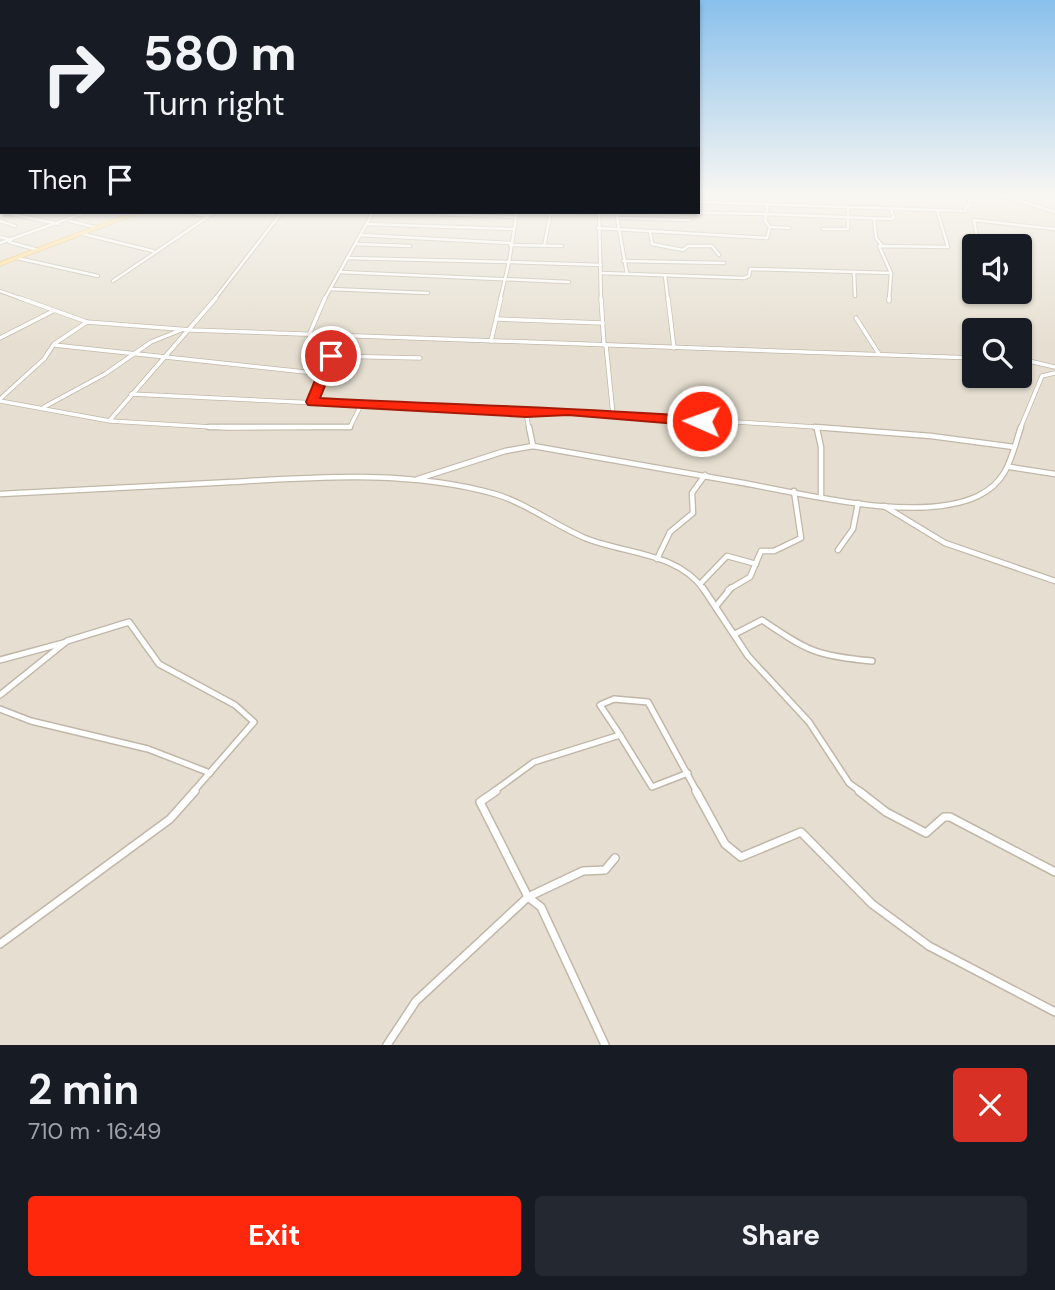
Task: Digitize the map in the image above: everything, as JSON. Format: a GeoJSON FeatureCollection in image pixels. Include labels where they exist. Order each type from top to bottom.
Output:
{"type":"FeatureCollection","features":[{"type":"Feature","properties":{"kind":"main road"},"geometry":{"type":"LineString","coordinates":[[0,264],[53,245]]}},
{"type":"Feature","properties":{"kind":"street"},"geometry":{"type":"LineString","coordinates":[[22,245],[38,250]]}},
{"type":"Feature","properties":{"kind":"street"},"geometry":{"type":"LineString","coordinates":[[128,245],[154,251]]}},
{"type":"Feature","properties":{"kind":"street"},"geometry":{"type":"LineString","coordinates":[[113,281],[164,245]]}},
{"type":"Feature","properties":{"kind":"street"},"geometry":{"type":"LineString","coordinates":[[110,421],[131,394],[191,330],[257,245]]}},
{"type":"Feature","properties":{"kind":"street"},"geometry":{"type":"LineString","coordinates":[[309,335],[355,245]]}},
{"type":"Feature","properties":{"kind":"street"},"geometry":{"type":"LineString","coordinates":[[376,245],[411,246]]}},
{"type":"Feature","properties":{"kind":"street"},"geometry":{"type":"LineString","coordinates":[[491,341],[509,262],[510,245]]}},
{"type":"Feature","properties":{"kind":"street"},"geometry":{"type":"LineString","coordinates":[[523,245],[562,246]]}},
{"type":"Feature","properties":{"kind":"street"},"geometry":{"type":"LineString","coordinates":[[599,245],[612,415]]}},
{"type":"Feature","properties":{"kind":"street"},"geometry":{"type":"LineString","coordinates":[[620,245],[627,274]]}},
{"type":"Feature","properties":{"kind":"street"},"geometry":{"type":"LineString","coordinates":[[653,245],[683,250],[688,246],[712,246],[719,255]]}},
{"type":"Feature","properties":{"kind":"street"},"geometry":{"type":"LineString","coordinates":[[881,245],[891,273],[889,301]]}},
{"type":"Feature","properties":{"kind":"street"},"geometry":{"type":"LineString","coordinates":[[898,245],[948,247],[947,245]]}},
{"type":"Feature","properties":{"kind":"street"},"geometry":{"type":"LineString","coordinates":[[17,258],[98,276]]}},
{"type":"Feature","properties":{"kind":"street"},"geometry":{"type":"LineString","coordinates":[[347,258],[601,265]]}},
{"type":"Feature","properties":{"kind":"street"},"geometry":{"type":"LineString","coordinates":[[623,261],[724,263]]}},
{"type":"Feature","properties":{"kind":"street"},"geometry":{"type":"LineString","coordinates":[[601,273],[744,278],[749,276],[748,269],[754,268],[891,273]]}},
{"type":"Feature","properties":{"kind":"street"},"geometry":{"type":"LineString","coordinates":[[339,272],[569,282]]}},
{"type":"Feature","properties":{"kind":"street"},"geometry":{"type":"LineString","coordinates":[[854,272],[855,296]]}},
{"type":"Feature","properties":{"kind":"street"},"geometry":{"type":"LineString","coordinates":[[665,276],[674,348]]}},
{"type":"Feature","properties":{"kind":"street"},"geometry":{"type":"LineString","coordinates":[[330,289],[428,293]]}},
{"type":"Feature","properties":{"kind":"street"},"geometry":{"type":"LineString","coordinates":[[0,291],[87,321],[182,330],[962,358]]}},
{"type":"Feature","properties":{"kind":"street"},"geometry":{"type":"LineString","coordinates":[[0,338],[53,311]]}},
{"type":"Feature","properties":{"kind":"street"},"geometry":{"type":"LineString","coordinates":[[856,318],[879,355]]}},
{"type":"Feature","properties":{"kind":"street"},"geometry":{"type":"LineString","coordinates":[[497,319],[603,323]]}},
{"type":"Feature","properties":{"kind":"street"},"geometry":{"type":"LineString","coordinates":[[0,400],[44,359],[54,345],[87,321]]}},
{"type":"Feature","properties":{"kind":"street"},"geometry":{"type":"LineString","coordinates":[[43,408],[60,396],[105,374],[151,342],[182,330]]}},
{"type":"Feature","properties":{"kind":"street"},"geometry":{"type":"LineString","coordinates":[[312,402],[338,336]]}},
{"type":"Feature","properties":{"kind":"street"},"geometry":{"type":"LineString","coordinates":[[54,345],[324,374]]}},
{"type":"Feature","properties":{"kind":"street"},"geometry":{"type":"LineString","coordinates":[[331,356],[420,358]]}},
{"type":"Feature","properties":{"kind":"street"},"geometry":{"type":"LineString","coordinates":[[1032,362],[1055,367]]}},
{"type":"Feature","properties":{"kind":"street"},"geometry":{"type":"LineString","coordinates":[[417,479],[505,451],[533,446],[705,474],[858,503],[911,507],[971,499],[988,490],[1010,467],[1027,407],[1042,376],[1055,373]]}},
{"type":"Feature","properties":{"kind":"street"},"geometry":{"type":"LineString","coordinates":[[131,394],[526,413],[568,411],[936,436],[1014,447]]}},
{"type":"Feature","properties":{"kind":"street"},"geometry":{"type":"LineString","coordinates":[[0,400],[110,421],[228,428],[350,427],[361,405]]}},
{"type":"Feature","properties":{"kind":"street"},"geometry":{"type":"LineString","coordinates":[[526,413],[533,446]]}},
{"type":"Feature","properties":{"kind":"street"},"geometry":{"type":"LineString","coordinates":[[817,429],[821,436],[821,496]]}},
{"type":"Feature","properties":{"kind":"street"},"geometry":{"type":"LineString","coordinates":[[1010,467],[1055,474]]}},
{"type":"Feature","properties":{"kind":"street"},"geometry":{"type":"LineString","coordinates":[[657,559],[670,533],[692,513],[695,506],[691,496],[692,489],[705,474]]}},
{"type":"Feature","properties":{"kind":"street"},"geometry":{"type":"LineString","coordinates":[[0,494],[319,477],[417,479],[494,494],[528,506],[584,538],[668,562],[700,584],[717,605],[748,656],[809,722],[849,783],[875,804],[926,833],[943,817],[950,817],[1055,872]]}},
{"type":"Feature","properties":{"kind":"street"},"geometry":{"type":"LineString","coordinates":[[717,605],[737,583],[746,581],[761,551],[775,551],[801,538],[794,491]]}},
{"type":"Feature","properties":{"kind":"street"},"geometry":{"type":"LineString","coordinates":[[838,550],[853,529],[858,503]]}},
{"type":"Feature","properties":{"kind":"street"},"geometry":{"type":"LineString","coordinates":[[883,505],[900,520],[962,552],[1055,582]]}},
{"type":"Feature","properties":{"kind":"street"},"geometry":{"type":"LineString","coordinates":[[700,584],[727,556],[756,564]]}},
{"type":"Feature","properties":{"kind":"street"},"geometry":{"type":"LineString","coordinates":[[735,634],[762,620],[806,650],[829,656],[873,661]]}},
{"type":"Feature","properties":{"kind":"street"},"geometry":{"type":"LineString","coordinates":[[0,660],[129,622],[159,664],[235,705],[254,722],[170,819],[0,944]]}},
{"type":"Feature","properties":{"kind":"street"},"geometry":{"type":"LineString","coordinates":[[0,695],[67,641]]}},
{"type":"Feature","properties":{"kind":"street"},"geometry":{"type":"LineString","coordinates":[[688,773],[652,787],[600,705],[614,699],[648,702],[688,773],[725,844],[741,858],[801,832],[872,904],[929,946],[1055,1012]]}},
{"type":"Feature","properties":{"kind":"street"},"geometry":{"type":"LineString","coordinates":[[0,709],[43,726],[75,729],[138,746],[210,773]]}},
{"type":"Feature","properties":{"kind":"street"},"geometry":{"type":"LineString","coordinates":[[605,1045],[541,906],[528,897],[480,802],[534,762],[620,736]]}},
{"type":"Feature","properties":{"kind":"street"},"geometry":{"type":"LineString","coordinates":[[387,1045],[416,1001],[528,897],[583,871],[605,870],[615,858]]}},
{"type":"Feature","properties":{"kind":"shaded area"},"geometry":{"type":"Polygon","coordinates":[[[0,245],[962,245],[962,304],[1032,304],[1032,245],[1055,245],[1055,1045],[0,1045],[0,245]]]}},
{"type":"Feature","properties":{"kind":"route"},"geometry":{"type":"LineString","coordinates":[[331,356],[312,402],[470,408],[526,413],[568,411],[702,421]]}}]}
